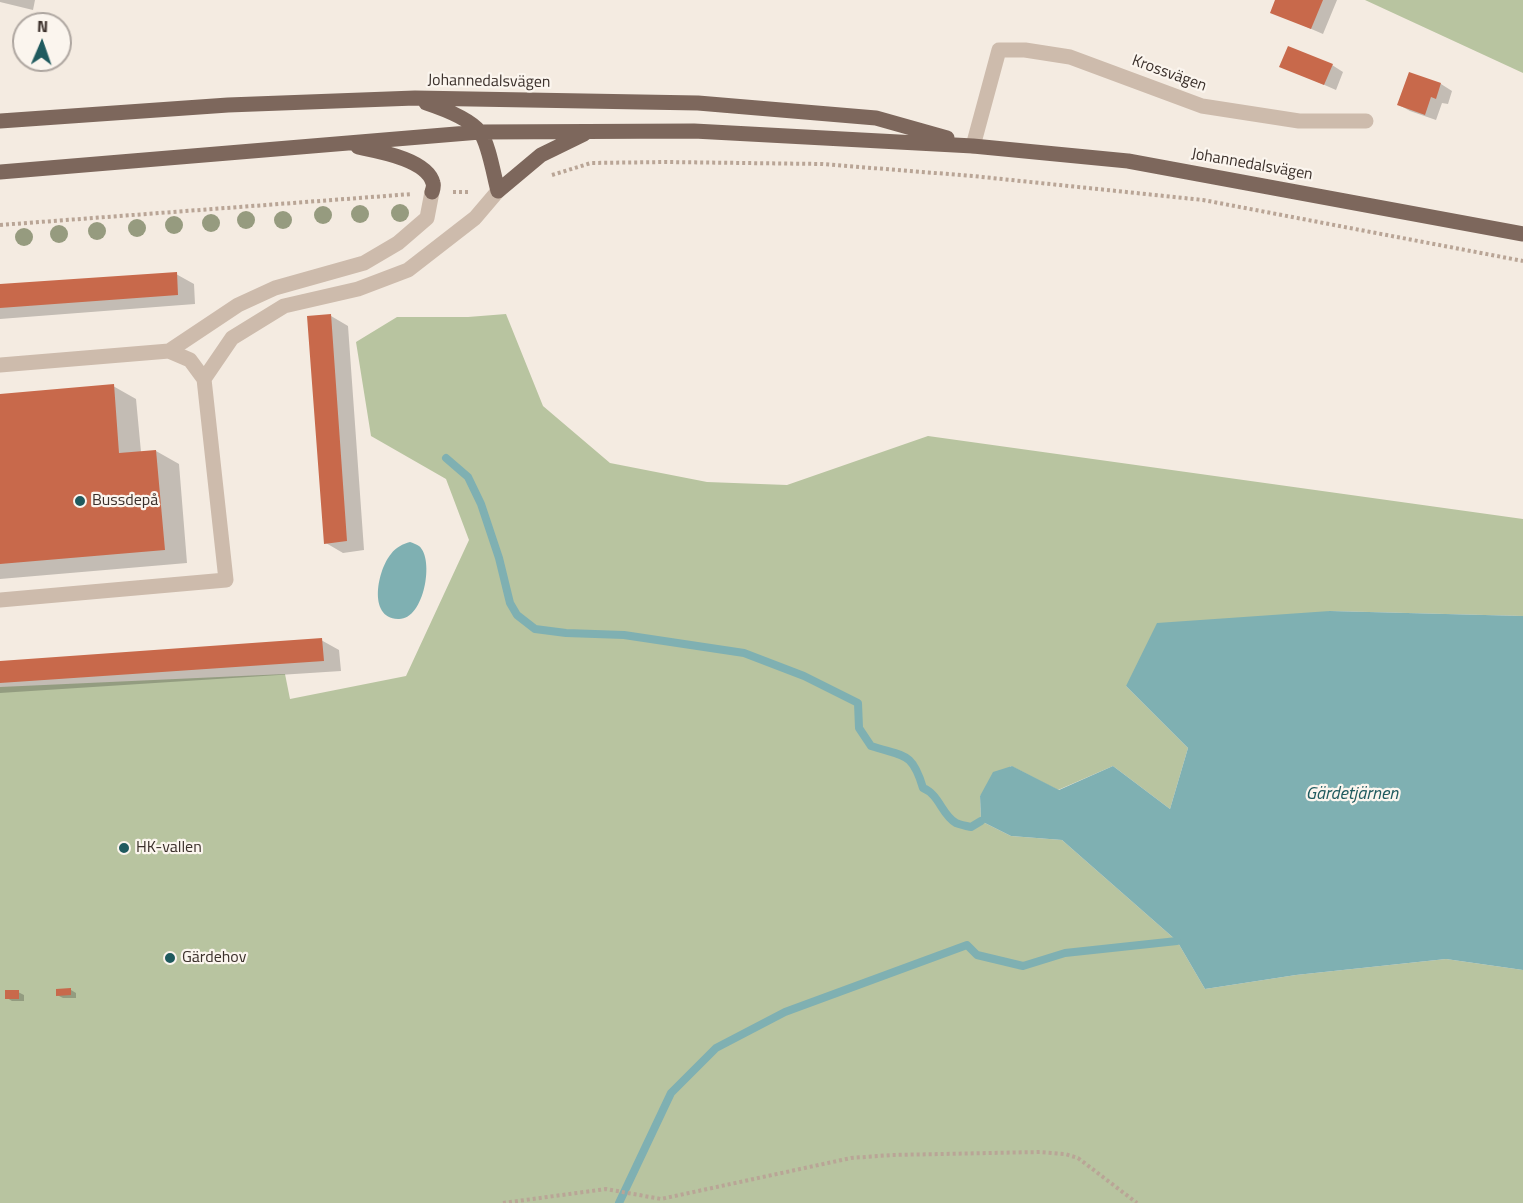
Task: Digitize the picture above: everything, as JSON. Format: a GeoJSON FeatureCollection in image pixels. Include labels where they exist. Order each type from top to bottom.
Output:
{"type":"FeatureCollection","features":[{"type":"Feature","properties":{"kind":"main road","name":"Johannedalsvägen"},"geometry":{"type":"LineString","coordinates":[[0,121],[228,105],[416,98],[698,103],[876,118],[973,146]]}},
{"type":"Feature","properties":{"kind":"main road"},"geometry":{"type":"LineString","coordinates":[[416,98],[453,113],[480,132],[498,191],[542,154],[590,132]]}},
{"type":"Feature","properties":{"kind":"main road","name":"Johannedalsvägen"},"geometry":{"type":"LineString","coordinates":[[0,172],[480,132],[694,131],[973,146],[1128,161],[1523,234]]}},
{"type":"Feature","properties":{"kind":"main road"},"geometry":{"type":"LineString","coordinates":[[340,143],[399,155],[426,171],[433,182],[432,192]]}},
{"type":"Feature","properties":{"kind":"street","name":"Krossvägen"},"geometry":{"type":"LineString","coordinates":[[973,146],[999,50],[1024,50],[1070,57],[1202,106],[1299,121],[1366,121]]}},
{"type":"Feature","properties":{"kind":"street"},"geometry":{"type":"LineString","coordinates":[[204,379],[232,338],[284,306],[358,289],[408,270],[476,218],[498,191]]}},
{"type":"Feature","properties":{"kind":"street"},"geometry":{"type":"LineString","coordinates":[[169,351],[238,305],[275,288],[364,263],[398,243],[428,218],[432,192]]}},
{"type":"Feature","properties":{"kind":"street"},"geometry":{"type":"LineString","coordinates":[[0,365],[169,351],[190,360],[204,379],[226,580],[0,600]]}},
{"type":"Feature","properties":{"kind":"path"},"geometry":{"type":"LineString","coordinates":[[550,176],[591,163],[666,162],[822,164],[973,176],[1203,200],[1523,261]]}},
{"type":"Feature","properties":{"kind":"path"},"geometry":{"type":"LineString","coordinates":[[0,225],[432,192],[498,191]]}},
{"type":"Feature","properties":{"kind":"path"},"geometry":{"type":"LineString","coordinates":[[503,1203],[606,1189],[661,1199],[851,1158],[1040,1152],[1065,1154],[1078,1158],[1137,1203]]}},
{"type":"Feature","properties":{"kind":"green space"},"geometry":{"type":"Polygon","coordinates":[[[1365,0],[1523,0],[1523,73],[1365,0]]]}},
{"type":"Feature","properties":{"kind":"green space"},"geometry":{"type":"Polygon","coordinates":[[[506,314],[543,406],[610,463],[707,482],[787,485],[928,436],[1523,519],[1523,616],[1330,611],[1126,686],[1188,748],[1170,809],[1113,766],[1058,790],[1011,766],[980,796],[981,821],[1011,836],[1062,840],[1177,941],[1205,989],[1296,975],[1446,959],[1523,970],[1523,1203],[0,1203],[0,687],[285,674],[290,699],[406,676],[469,540],[446,479],[371,436],[356,342],[397,317],[468,317],[506,314]]]}},
{"type":"Feature","properties":{"kind":"water"},"geometry":{"type":"Polygon","coordinates":[[[410,542],[419,546],[424,553],[426,575],[424,588],[420,600],[407,617],[398,619],[388,617],[382,611],[379,602],[379,581],[382,570],[395,549],[410,542]]]}},
{"type":"Feature","properties":{"kind":"water","name":"Gärdetjärnen"},"geometry":{"type":"Polygon","coordinates":[[[1330,611],[1523,616],[1523,970],[1446,959],[1296,975],[1205,989],[1177,941],[1062,840],[1011,836],[981,821],[980,796],[993,772],[1012,766],[1059,790],[1113,766],[1170,809],[1188,748],[1126,686],[1157,623],[1330,611]]]}},
{"type":"Feature","properties":{"kind":"building"},"geometry":{"type":"Polygon","coordinates":[[[1275,0],[1323,0],[1311,29],[1270,13],[1275,0]]]}},
{"type":"Feature","properties":{"kind":"building"},"geometry":{"type":"Polygon","coordinates":[[[1288,46],[1333,64],[1324,85],[1279,67],[1288,46]]]}},
{"type":"Feature","properties":{"kind":"building"},"geometry":{"type":"Polygon","coordinates":[[[1409,72],[1441,83],[1436,99],[1431,97],[1425,115],[1397,105],[1409,72]]]}},
{"type":"Feature","properties":{"kind":"building"},"geometry":{"type":"Polygon","coordinates":[[[177,272],[178,295],[0,308],[0,284],[177,272]]]}},
{"type":"Feature","properties":{"kind":"building"},"geometry":{"type":"Polygon","coordinates":[[[331,314],[347,541],[324,544],[307,316],[331,314]]]}},
{"type":"Feature","properties":{"kind":"building","name":"Bussdepå"},"geometry":{"type":"Polygon","coordinates":[[[114,384],[119,453],[156,450],[165,550],[0,564],[0,394],[114,384]]]}},
{"type":"Feature","properties":{"kind":"building"},"geometry":{"type":"Polygon","coordinates":[[[322,638],[324,661],[0,683],[0,661],[322,638]]]}},
{"type":"Feature","properties":{"kind":"building"},"geometry":{"type":"Polygon","coordinates":[[[71,988],[71,995],[56,996],[56,989],[71,988]]]}},
{"type":"Feature","properties":{"kind":"building"},"geometry":{"type":"Polygon","coordinates":[[[5,990],[19,990],[19,999],[5,999],[5,990]]]}},
{"type":"Feature","properties":{"kind":"waterway"},"geometry":{"type":"LineString","coordinates":[[446,458],[468,477],[481,504],[499,558],[510,603],[517,615],[535,629],[566,633],[624,635],[744,653],[804,676],[858,703],[859,728],[871,746],[899,754],[910,761],[915,767],[923,788],[933,795],[951,819],[956,823],[971,827],[981,821]]}},
{"type":"Feature","properties":{"kind":"waterway"},"geometry":{"type":"LineString","coordinates":[[619,1203],[671,1093],[716,1048],[785,1012],[967,945],[977,955],[1023,966],[1065,953],[1177,941]]}},
{"type":"Feature","properties":{"kind":"place","name":"Bussdepå"},"geometry":{"type":"Point","coordinates":[80,501]}},
{"type":"Feature","properties":{"kind":"place","name":"HK-vallen"},"geometry":{"type":"Point","coordinates":[124,848]}},
{"type":"Feature","properties":{"kind":"place","name":"Gärdehov"},"geometry":{"type":"Point","coordinates":[170,958]}}]}
